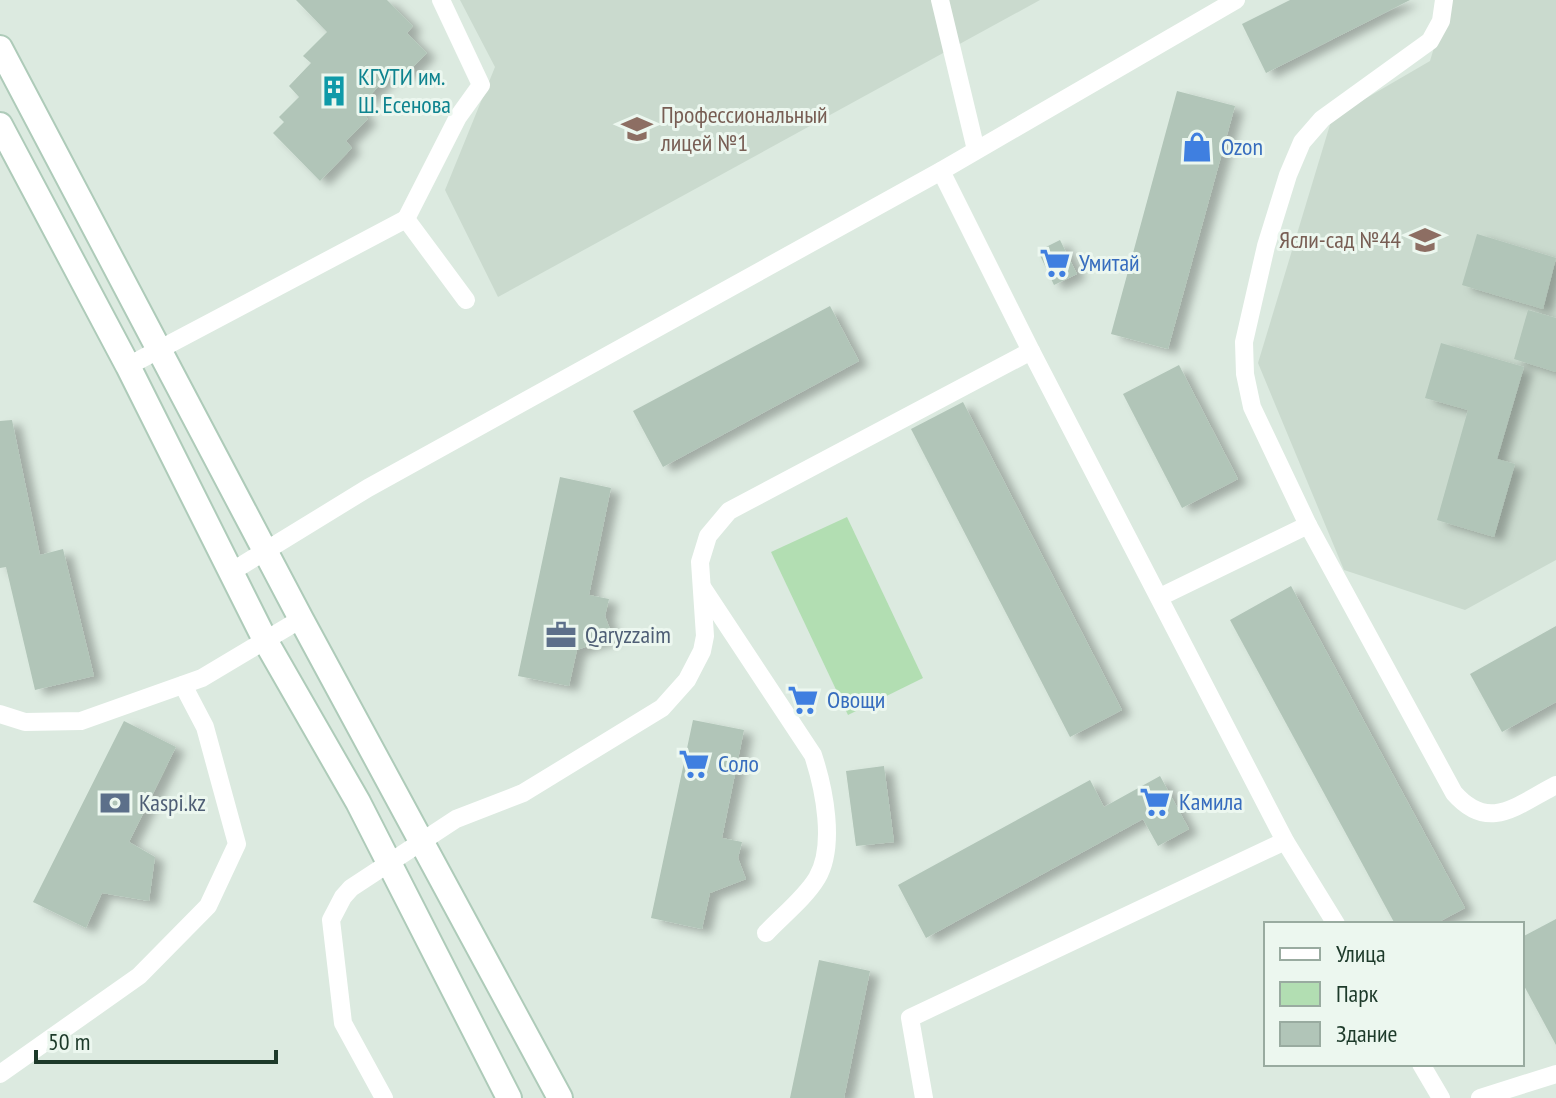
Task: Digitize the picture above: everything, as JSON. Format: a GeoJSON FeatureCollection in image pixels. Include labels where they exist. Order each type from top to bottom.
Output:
{"type":"FeatureCollection","features":[{"type":"Feature","properties":{"kind":"main road"},"geometry":{"type":"LineString","coordinates":[[0,48],[301,619],[560,1098]]}},
{"type":"Feature","properties":{"kind":"main road"},"geometry":{"type":"LineString","coordinates":[[0,125],[128,366],[265,640],[358,802],[509,1098]]}},
{"type":"Feature","properties":{"kind":"lane"},"geometry":{"type":"LineString","coordinates":[[128,366],[406,219],[458,117],[481,85],[441,0]]}},
{"type":"Feature","properties":{"kind":"lane"},"geometry":{"type":"LineString","coordinates":[[940,0],[976,150]]}},
{"type":"Feature","properties":{"kind":"lane"},"geometry":{"type":"LineString","coordinates":[[231,572],[368,488],[941,171],[1236,0]]}},
{"type":"Feature","properties":{"kind":"lane"},"geometry":{"type":"LineString","coordinates":[[1444,0],[1441,21],[1430,41],[1322,119],[1302,142],[1288,175],[1266,246],[1244,342],[1245,374],[1252,407],[1308,525],[1454,793],[1474,811],[1489,815],[1511,809],[1556,785]]}},
{"type":"Feature","properties":{"kind":"lane"},"geometry":{"type":"LineString","coordinates":[[941,171],[1285,841],[1335,922]]}},
{"type":"Feature","properties":{"kind":"lane"},"geometry":{"type":"LineString","coordinates":[[406,219],[466,300]]}},
{"type":"Feature","properties":{"kind":"lane"},"geometry":{"type":"LineString","coordinates":[[384,1098],[343,1023],[331,920],[343,897],[387,863],[456,819],[523,793],[662,708],[687,680],[702,651],[705,636],[700,562],[708,536],[729,511],[1031,351]]}},
{"type":"Feature","properties":{"kind":"lane"},"geometry":{"type":"LineString","coordinates":[[1160,597],[1308,525]]}},
{"type":"Feature","properties":{"kind":"lane"},"geometry":{"type":"LineString","coordinates":[[701,585],[813,755],[821,781],[827,827],[823,865],[817,879],[766,933]]}},
{"type":"Feature","properties":{"kind":"lane"},"geometry":{"type":"LineString","coordinates":[[0,714],[25,722],[81,721],[202,678],[301,619]]}},
{"type":"Feature","properties":{"kind":"lane"},"geometry":{"type":"LineString","coordinates":[[0,1074],[139,976],[208,906],[237,844],[205,727],[183,685]]}},
{"type":"Feature","properties":{"kind":"lane"},"geometry":{"type":"LineString","coordinates":[[924,1098],[910,1018],[1285,841]]}},
{"type":"Feature","properties":{"kind":"lane"},"geometry":{"type":"LineString","coordinates":[[1422,1066],[1441,1098]]}},
{"type":"Feature","properties":{"kind":"lane"},"geometry":{"type":"LineString","coordinates":[[1480,1098],[1556,1074]]}},
{"type":"Feature","properties":{"kind":"shaded area","name":"Профессиональный лицей №1"},"geometry":{"type":"Polygon","coordinates":[[[460,0],[1040,0],[498,297],[445,190],[495,67],[460,0]]]}},
{"type":"Feature","properties":{"kind":"shaded area","name":"Ясли-сад №44"},"geometry":{"type":"Polygon","coordinates":[[[1448,0],[1556,0],[1556,560],[1465,610],[1344,570],[1258,363],[1332,118],[1430,61],[1448,0]]]}},
{"type":"Feature","properties":{"kind":"green space"},"geometry":{"type":"Polygon","coordinates":[[[847,517],[923,678],[848,715],[771,552],[847,517]]]}},
{"type":"Feature","properties":{"kind":"building","name":"КГУТИ им. Ш. Есенова"},"geometry":{"type":"Polygon","coordinates":[[[296,0],[387,0],[413,26],[407,33],[427,53],[404,76],[396,68],[358,108],[368,119],[346,141],[352,148],[320,181],[273,133],[284,122],[279,117],[299,97],[289,86],[311,63],[303,56],[327,32],[296,0]]]}},
{"type":"Feature","properties":{"kind":"building"},"geometry":{"type":"Polygon","coordinates":[[[1290,0],[1410,0],[1266,73],[1242,24],[1290,0]]]}},
{"type":"Feature","properties":{"kind":"building"},"geometry":{"type":"Polygon","coordinates":[[[1177,91],[1235,106],[1168,349],[1111,334],[1177,91]]]}},
{"type":"Feature","properties":{"kind":"building"},"geometry":{"type":"Polygon","coordinates":[[[1477,234],[1556,258],[1543,309],[1462,285],[1477,234]]]}},
{"type":"Feature","properties":{"kind":"building"},"geometry":{"type":"Polygon","coordinates":[[[1060,240],[1077,274],[1054,285],[1038,251],[1060,240]]]}},
{"type":"Feature","properties":{"kind":"building"},"geometry":{"type":"Polygon","coordinates":[[[830,306],[859,361],[663,467],[633,411],[830,306]]]}},
{"type":"Feature","properties":{"kind":"building"},"geometry":{"type":"Polygon","coordinates":[[[1528,310],[1556,318],[1556,372],[1514,359],[1528,310]]]}},
{"type":"Feature","properties":{"kind":"building"},"geometry":{"type":"Polygon","coordinates":[[[1441,343],[1524,367],[1497,459],[1515,464],[1494,537],[1437,520],[1468,410],[1425,398],[1441,343]]]}},
{"type":"Feature","properties":{"kind":"building"},"geometry":{"type":"Polygon","coordinates":[[[1179,365],[1238,479],[1182,508],[1123,394],[1179,365]]]}},
{"type":"Feature","properties":{"kind":"building"},"geometry":{"type":"Polygon","coordinates":[[[963,402],[1122,710],[1070,737],[911,429],[963,402]]]}},
{"type":"Feature","properties":{"kind":"building"},"geometry":{"type":"Polygon","coordinates":[[[12,420],[40,555],[63,549],[94,676],[35,690],[6,567],[0,568],[0,421],[12,420]]]}},
{"type":"Feature","properties":{"kind":"building"},"geometry":{"type":"Polygon","coordinates":[[[560,477],[611,488],[589,595],[609,599],[605,616],[613,637],[577,650],[569,686],[518,676],[560,477]]]}},
{"type":"Feature","properties":{"kind":"building"},"geometry":{"type":"Polygon","coordinates":[[[1291,586],[1465,908],[1439,922],[1394,922],[1230,620],[1291,586]]]}},
{"type":"Feature","properties":{"kind":"building"},"geometry":{"type":"Polygon","coordinates":[[[1556,626],[1556,702],[1502,732],[1470,674],[1556,626]]]}},
{"type":"Feature","properties":{"kind":"building"},"geometry":{"type":"Polygon","coordinates":[[[693,720],[744,730],[722,838],[742,842],[738,858],[746,879],[710,893],[702,929],[651,918],[693,720]]]}},
{"type":"Feature","properties":{"kind":"building"},"geometry":{"type":"Polygon","coordinates":[[[124,721],[176,747],[129,842],[155,857],[149,901],[102,893],[86,928],[33,902],[124,721]]]}},
{"type":"Feature","properties":{"kind":"building"},"geometry":{"type":"Polygon","coordinates":[[[884,766],[894,842],[856,846],[846,771],[884,766]]]}},
{"type":"Feature","properties":{"kind":"building"},"geometry":{"type":"Polygon","coordinates":[[[1160,776],[1189,829],[1158,846],[1143,819],[926,938],[898,885],[1090,780],[1104,807],[1160,776]]]}},
{"type":"Feature","properties":{"kind":"building"},"geometry":{"type":"Polygon","coordinates":[[[1556,919],[1556,1045],[1524,986],[1524,936],[1556,919]]]}},
{"type":"Feature","properties":{"kind":"building"},"geometry":{"type":"Polygon","coordinates":[[[819,960],[870,971],[844,1098],[790,1098],[819,960]]]}},
{"type":"Feature","properties":{"kind":"place","name":"КГУТИ им. Ш. Есенова"},"geometry":{"type":"Point","coordinates":[334,91]}},
{"type":"Feature","properties":{"kind":"place","name":"Профессиональный лицей №1"},"geometry":{"type":"Point","coordinates":[637,129]}},
{"type":"Feature","properties":{"kind":"place","name":"Ozon"},"geometry":{"type":"Point","coordinates":[1197,147]}},
{"type":"Feature","properties":{"kind":"place","name":"Ясли-сад №44"},"geometry":{"type":"Point","coordinates":[1425,240]}},
{"type":"Feature","properties":{"kind":"place","name":"Умитай"},"geometry":{"type":"Point","coordinates":[1055,263]}},
{"type":"Feature","properties":{"kind":"place","name":"Qaryzzaim"},"geometry":{"type":"Point","coordinates":[561,635]}},
{"type":"Feature","properties":{"kind":"place","name":"Овощи"},"geometry":{"type":"Point","coordinates":[803,700]}},
{"type":"Feature","properties":{"kind":"place","name":"Соло"},"geometry":{"type":"Point","coordinates":[694,764]}},
{"type":"Feature","properties":{"kind":"place","name":"Камила"},"geometry":{"type":"Point","coordinates":[1155,802]}},
{"type":"Feature","properties":{"kind":"place","name":"Kaspi.kz"},"geometry":{"type":"Point","coordinates":[115,803]}}]}
